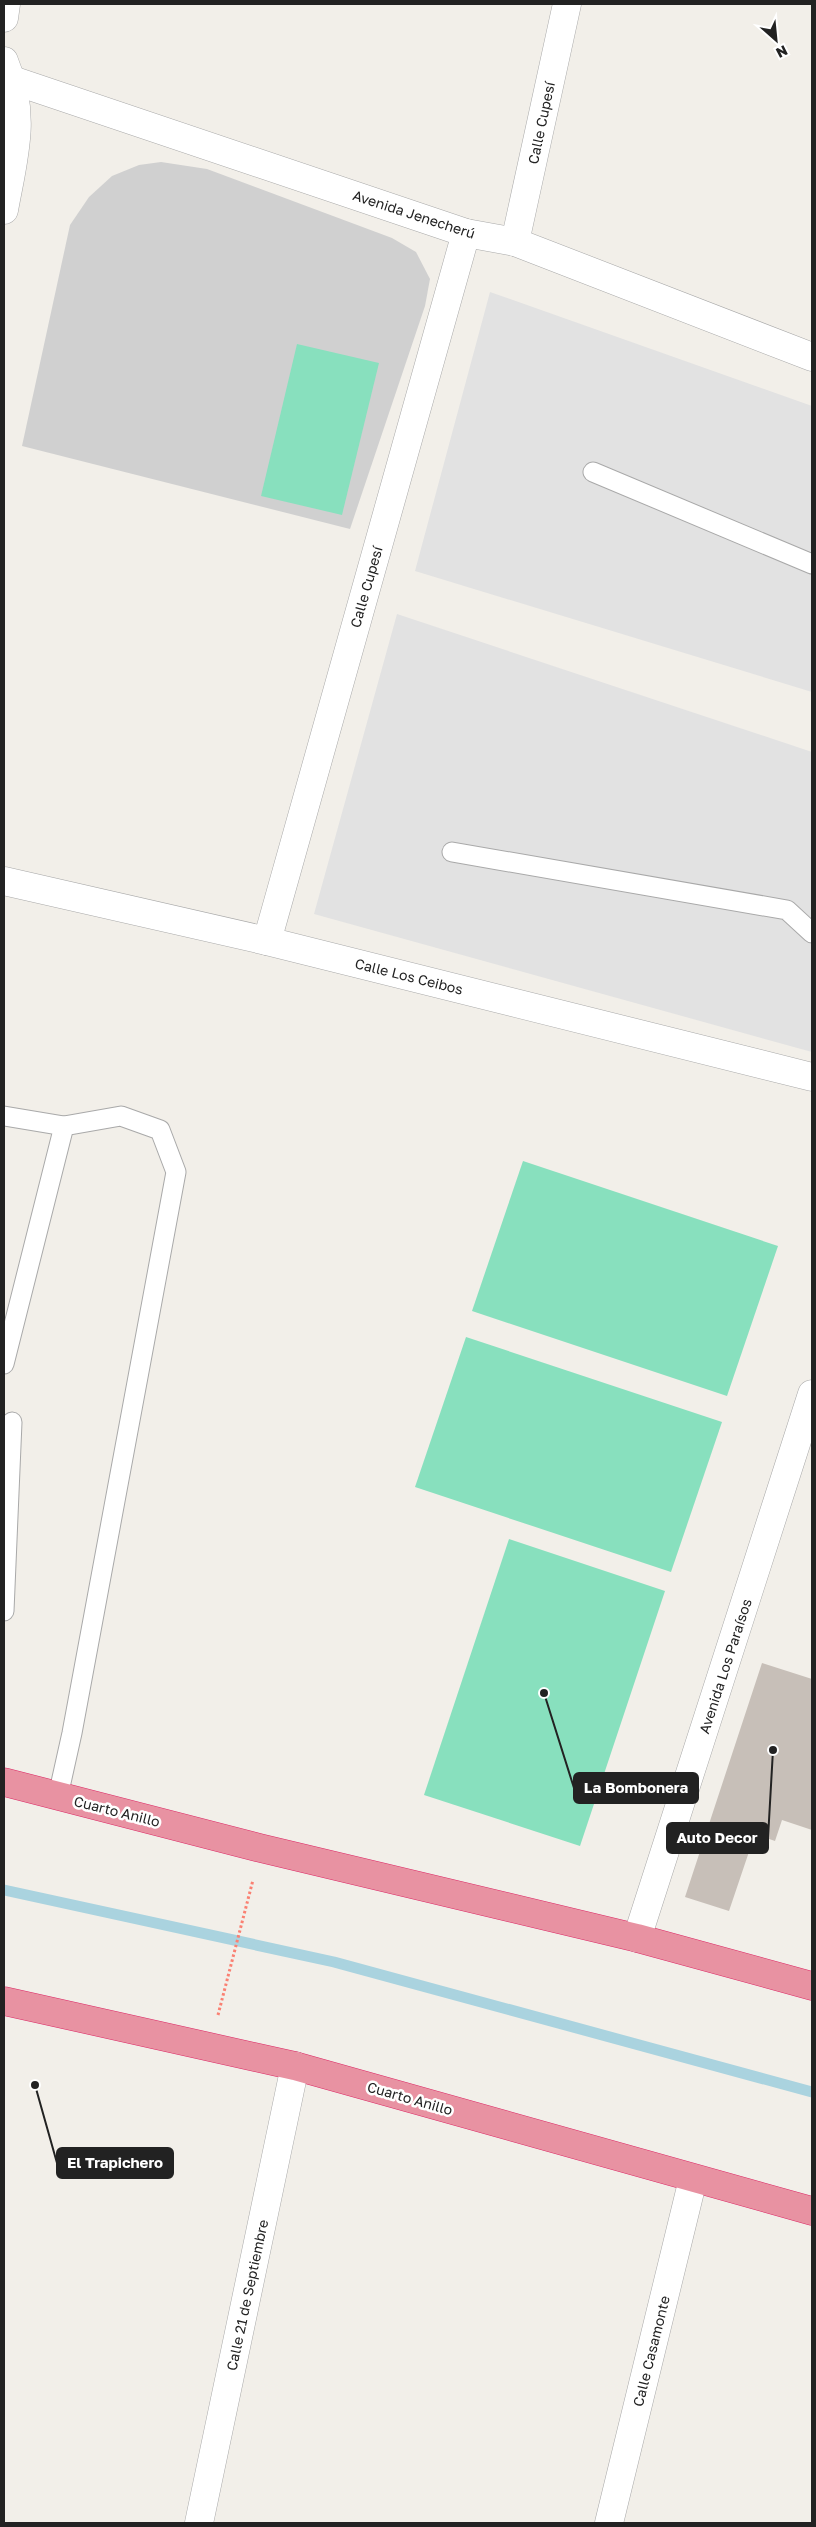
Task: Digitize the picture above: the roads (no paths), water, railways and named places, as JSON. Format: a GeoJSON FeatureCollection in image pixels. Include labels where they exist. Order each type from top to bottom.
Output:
{"type":"FeatureCollection","features":[{"type":"Feature","properties":{"kind":"highway","name":"Cuarto Anillo"},"geometry":{"type":"LineString","coordinates":[[4,1782],[260,1848],[637,1938],[812,1986]]}},
{"type":"Feature","properties":{"kind":"highway","name":"Cuarto Anillo"},"geometry":{"type":"LineString","coordinates":[[4,2001],[211,2045],[295,2066],[812,2211]]}},
{"type":"Feature","properties":{"kind":"street"},"geometry":{"type":"LineString","coordinates":[[4,18],[6,4]]}},
{"type":"Feature","properties":{"kind":"street","name":"Calle Cupesí"},"geometry":{"type":"LineString","coordinates":[[516,242],[567,4]]}},
{"type":"Feature","properties":{"kind":"street"},"geometry":{"type":"LineString","coordinates":[[4,210],[17,140],[18,109],[8,70]]}},
{"type":"Feature","properties":{"kind":"street","name":"Avenida Jenecherú"},"geometry":{"type":"LineString","coordinates":[[8,70],[466,233],[516,242],[812,357]]}},
{"type":"Feature","properties":{"kind":"street","name":"Calle Cupesí"},"geometry":{"type":"LineString","coordinates":[[266,941],[466,233]]}},
{"type":"Feature","properties":{"kind":"street","name":"Calle Los Ceibos"},"geometry":{"type":"LineString","coordinates":[[4,881],[266,941],[812,1077]]}},
{"type":"Feature","properties":{"kind":"street","name":"Avenida Los Paraísos"},"geometry":{"type":"LineString","coordinates":[[637,1938],[812,1394]]}},
{"type":"Feature","properties":{"kind":"street","name":"Calle 21 de Septiembre"},"geometry":{"type":"LineString","coordinates":[[198,2523],[295,2066]]}},
{"type":"Feature","properties":{"kind":"street","name":"Calle Casamonte"},"geometry":{"type":"LineString","coordinates":[[609,2523],[694,2178]]}},
{"type":"Feature","properties":{"kind":"lane"},"geometry":{"type":"LineString","coordinates":[[593,472],[812,564]]}},
{"type":"Feature","properties":{"kind":"lane"},"geometry":{"type":"LineString","coordinates":[[452,852],[787,910],[812,933]]}},
{"type":"Feature","properties":{"kind":"lane"},"geometry":{"type":"LineString","coordinates":[[4,1116],[64,1126],[121,1116],[160,1130],[176,1172],[72,1733],[58,1796]]}},
{"type":"Feature","properties":{"kind":"lane"},"geometry":{"type":"LineString","coordinates":[[4,1364],[64,1126]]}},
{"type":"Feature","properties":{"kind":"lane"},"geometry":{"type":"LineString","coordinates":[[4,1611],[12,1422]]}},
{"type":"Feature","properties":{"kind":"waterway"},"geometry":{"type":"LineString","coordinates":[[4,1890],[334,1962],[812,2092]]}},
{"type":"Feature","properties":{"kind":"place","name":"La Bombonera"},"geometry":{"type":"Point","coordinates":[544,1693]}},
{"type":"Feature","properties":{"kind":"place","name":"Auto Decor"},"geometry":{"type":"Point","coordinates":[773,1750]}},
{"type":"Feature","properties":{"kind":"place","name":"El Trapichero"},"geometry":{"type":"Point","coordinates":[35,2085]}}]}
